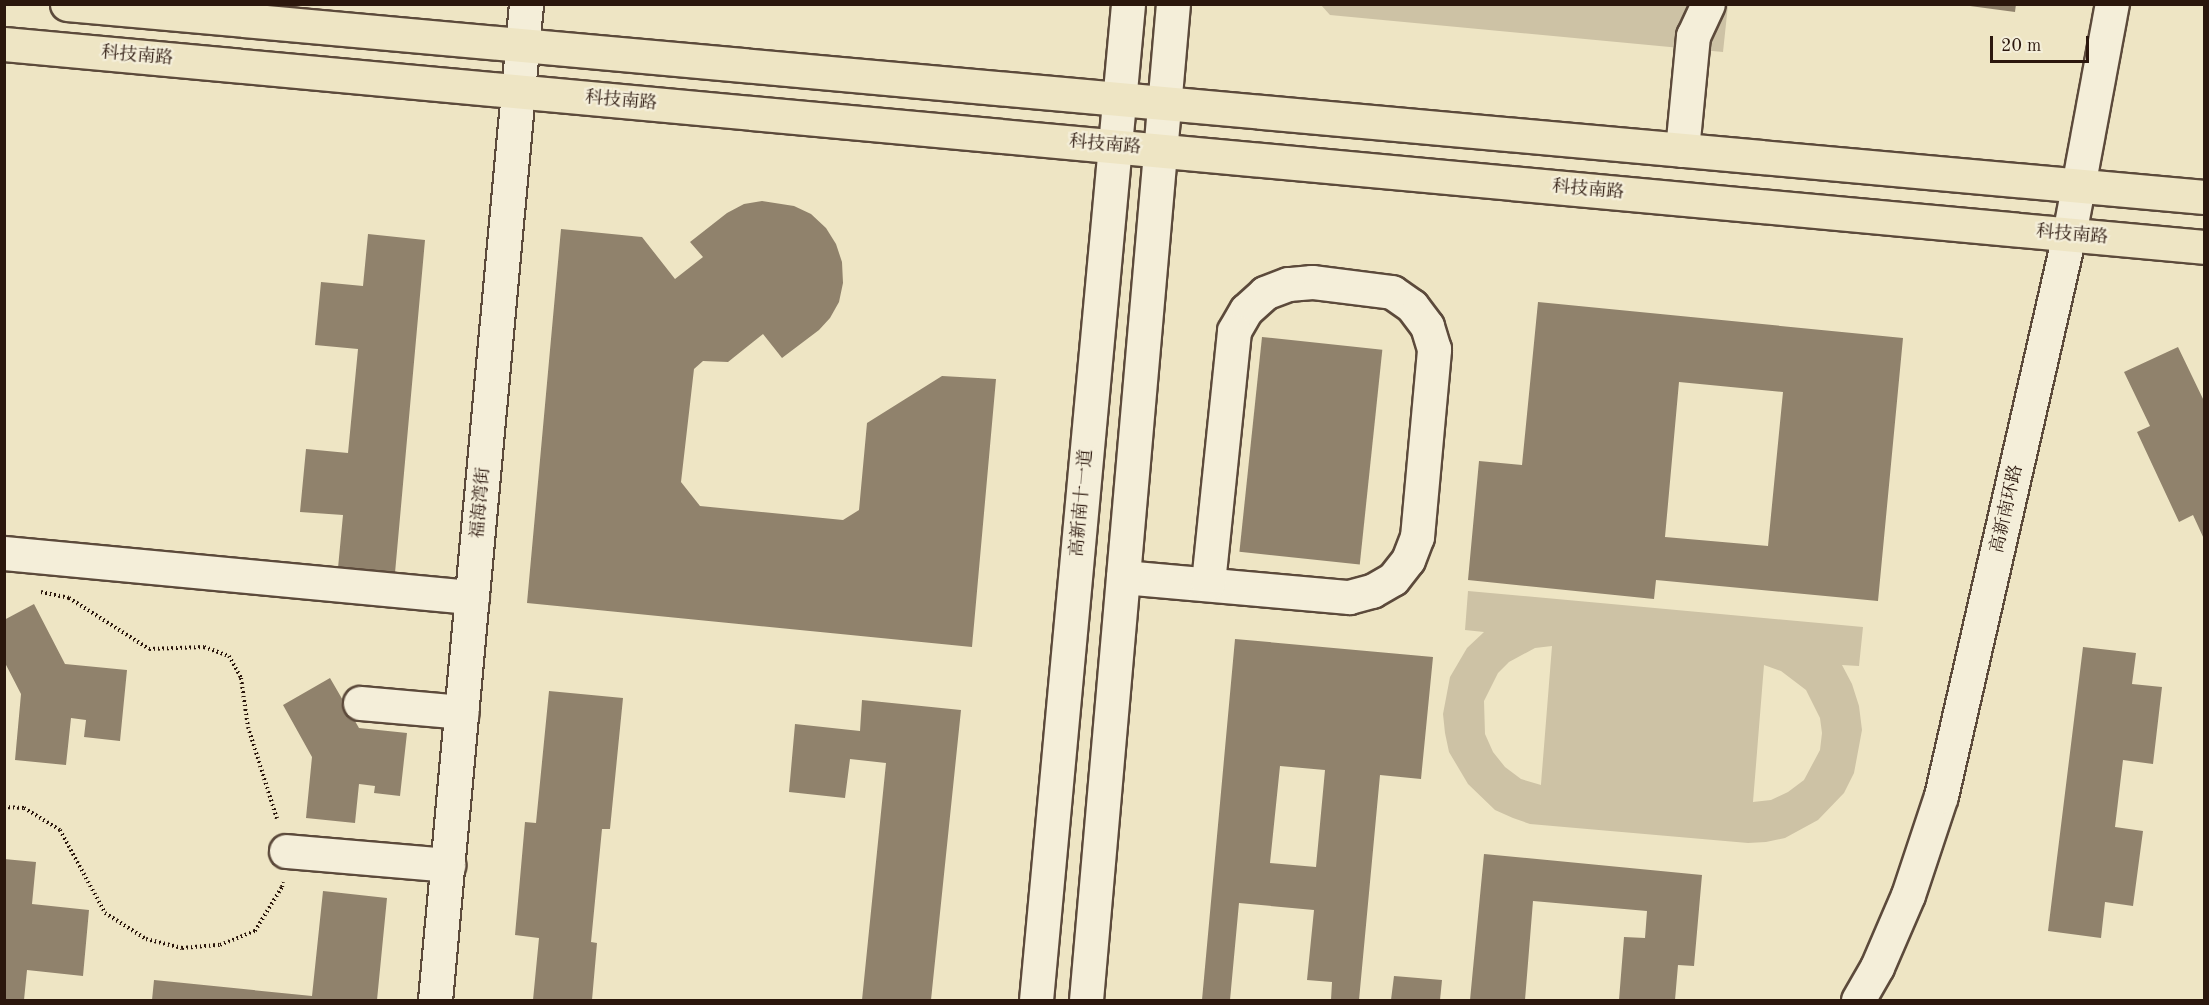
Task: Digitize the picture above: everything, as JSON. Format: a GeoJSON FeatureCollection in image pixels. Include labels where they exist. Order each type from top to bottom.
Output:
{"type":"FeatureCollection","features":[{"type":"Feature","properties":{"kind":"main road"},"geometry":{"type":"LineString","coordinates":[[67,4],[2205,197]]}},
{"type":"Feature","properties":{"kind":"main road","name":"科技南路"},"geometry":{"type":"LineString","coordinates":[[4,44],[2205,247]]}},
{"type":"Feature","properties":{"kind":"street","name":"福海湾街"},"geometry":{"type":"LineString","coordinates":[[435,1000],[526,4]]}},
{"type":"Feature","properties":{"kind":"street","name":"高新南十一道"},"geometry":{"type":"LineString","coordinates":[[1036,1000],[1128,4]]}},
{"type":"Feature","properties":{"kind":"street"},"geometry":{"type":"LineString","coordinates":[[1086,1000],[1173,4]]}},
{"type":"Feature","properties":{"kind":"street"},"geometry":{"type":"LineString","coordinates":[[1682,150],[1694,20],[1708,4]]}},
{"type":"Feature","properties":{"kind":"street","name":"高新南环路"},"geometry":{"type":"LineString","coordinates":[[1858,1000],[1877,967],[1908,895],[1941,796],[2069,235],[2112,4]]}},
{"type":"Feature","properties":{"kind":"street"},"geometry":{"type":"LineString","coordinates":[[1123,578],[1349,597],[1372,591],[1393,579],[1408,560],[1417,537],[1434,349],[1427,326],[1412,306],[1392,292],[1312,282],[1288,284],[1265,293],[1246,310],[1234,332],[1208,584]]}},
{"type":"Feature","properties":{"kind":"street"},"geometry":{"type":"LineString","coordinates":[[4,553],[472,597]]}},
{"type":"Feature","properties":{"kind":"street"},"geometry":{"type":"LineString","coordinates":[[360,703],[462,712]]}},
{"type":"Feature","properties":{"kind":"street"},"geometry":{"type":"LineString","coordinates":[[286,851],[448,865]]}},
{"type":"Feature","properties":{"kind":"path"},"geometry":{"type":"LineString","coordinates":[[4,807],[24,808],[60,830],[105,913],[146,939],[182,948],[220,945],[255,931],[282,887],[286,851],[248,727],[242,678],[229,656],[204,647],[148,649],[69,598],[36,591]]}},
{"type":"Feature","properties":{"kind":"shaded area"},"geometry":{"type":"Polygon","coordinates":[[[1321,5],[1728,5],[1723,52],[1330,15],[1321,5]]]}},
{"type":"Feature","properties":{"kind":"shaded area"},"geometry":{"type":"Polygon","coordinates":[[[1468,591],[1863,627],[1859,666],[1842,665],[1852,684],[1859,706],[1862,730],[1854,773],[1844,793],[1818,820],[1785,838],[1766,842],[1748,843],[1530,824],[1513,818],[1495,810],[1468,784],[1449,752],[1443,714],[1450,677],[1467,648],[1484,632],[1465,630],[1468,591]],[[1552,646],[1535,648],[1509,662],[1498,673],[1484,701],[1485,734],[1493,752],[1505,767],[1521,779],[1541,785],[1541,784],[1552,646]],[[1764,665],[1753,802],[1771,800],[1788,792],[1804,780],[1820,750],[1822,733],[1820,718],[1806,690],[1781,671],[1764,665]]]}},
{"type":"Feature","properties":{"kind":"building"},"geometry":{"type":"Polygon","coordinates":[[[1955,4],[2016,4],[2015,12],[1955,4]]]}},
{"type":"Feature","properties":{"kind":"building"},"geometry":{"type":"Polygon","coordinates":[[[762,201],[794,206],[811,214],[826,228],[836,244],[842,262],[843,283],[839,302],[830,318],[819,330],[782,358],[763,334],[728,362],[703,361],[694,369],[681,482],[700,506],[843,520],[859,510],[867,423],[942,376],[996,379],[972,647],[527,603],[561,229],[642,237],[675,279],[703,257],[690,242],[727,213],[744,204],[762,201]]]}},
{"type":"Feature","properties":{"kind":"building"},"geometry":{"type":"Polygon","coordinates":[[[368,234],[425,240],[395,573],[338,568],[343,515],[300,512],[306,449],[348,453],[358,349],[315,345],[321,282],[363,286],[368,234]]]}},
{"type":"Feature","properties":{"kind":"building"},"geometry":{"type":"Polygon","coordinates":[[[1538,302],[1903,338],[1878,601],[1656,580],[1654,599],[1468,580],[1479,461],[1522,465],[1538,302]],[[1679,382],[1665,537],[1768,546],[1783,392],[1679,382]]]}},
{"type":"Feature","properties":{"kind":"building"},"geometry":{"type":"Polygon","coordinates":[[[1262,337],[1382,350],[1360,564],[1239,552],[1262,337]]]}},
{"type":"Feature","properties":{"kind":"building"},"geometry":{"type":"Polygon","coordinates":[[[2178,347],[2204,401],[2204,539],[2193,515],[2179,522],[2137,432],[2150,426],[2124,372],[2178,347]]]}},
{"type":"Feature","properties":{"kind":"building"},"geometry":{"type":"Polygon","coordinates":[[[34,604],[65,664],[127,670],[120,741],[84,737],[86,720],[71,718],[66,765],[15,760],[21,694],[4,661],[4,620],[34,604]]]}},
{"type":"Feature","properties":{"kind":"building"},"geometry":{"type":"Polygon","coordinates":[[[1235,639],[1433,657],[1421,779],[1380,775],[1359,1000],[1331,1000],[1332,982],[1307,980],[1314,910],[1239,903],[1230,1000],[1202,1000],[1235,639]],[[1280,766],[1270,863],[1316,867],[1325,770],[1280,766]]]}},
{"type":"Feature","properties":{"kind":"building"},"geometry":{"type":"Polygon","coordinates":[[[2083,647],[2136,653],[2132,684],[2162,687],[2153,764],[2123,760],[2115,827],[2143,831],[2133,906],[2105,902],[2101,938],[2048,931],[2083,647]]]}},
{"type":"Feature","properties":{"kind":"building"},"geometry":{"type":"Polygon","coordinates":[[[330,678],[359,728],[407,733],[400,796],[374,793],[375,786],[359,784],[355,823],[306,818],[312,757],[283,705],[330,678]]]}},
{"type":"Feature","properties":{"kind":"building"},"geometry":{"type":"Polygon","coordinates":[[[549,691],[623,698],[610,829],[602,829],[591,942],[597,943],[592,1000],[533,1000],[539,938],[515,935],[525,822],[536,823],[549,691]]]}},
{"type":"Feature","properties":{"kind":"building"},"geometry":{"type":"Polygon","coordinates":[[[862,700],[961,710],[931,1000],[862,1000],[886,763],[850,759],[845,798],[789,792],[795,724],[860,731],[862,700]]]}},
{"type":"Feature","properties":{"kind":"building"},"geometry":{"type":"Polygon","coordinates":[[[1484,854],[1702,875],[1694,966],[1678,965],[1675,1000],[1619,1000],[1624,937],[1645,938],[1647,911],[1533,901],[1525,1000],[1470,1000],[1484,854]]]}},
{"type":"Feature","properties":{"kind":"building"},"geometry":{"type":"Polygon","coordinates":[[[4,859],[36,862],[32,904],[89,910],[83,976],[27,970],[24,1000],[4,1000],[4,859]]]}},
{"type":"Feature","properties":{"kind":"building"},"geometry":{"type":"Polygon","coordinates":[[[323,891],[387,898],[377,1000],[152,1000],[154,980],[312,996],[323,891]]]}},
{"type":"Feature","properties":{"kind":"building"},"geometry":{"type":"Polygon","coordinates":[[[1394,976],[1442,980],[1440,1000],[1391,1000],[1394,976]]]}}]}
